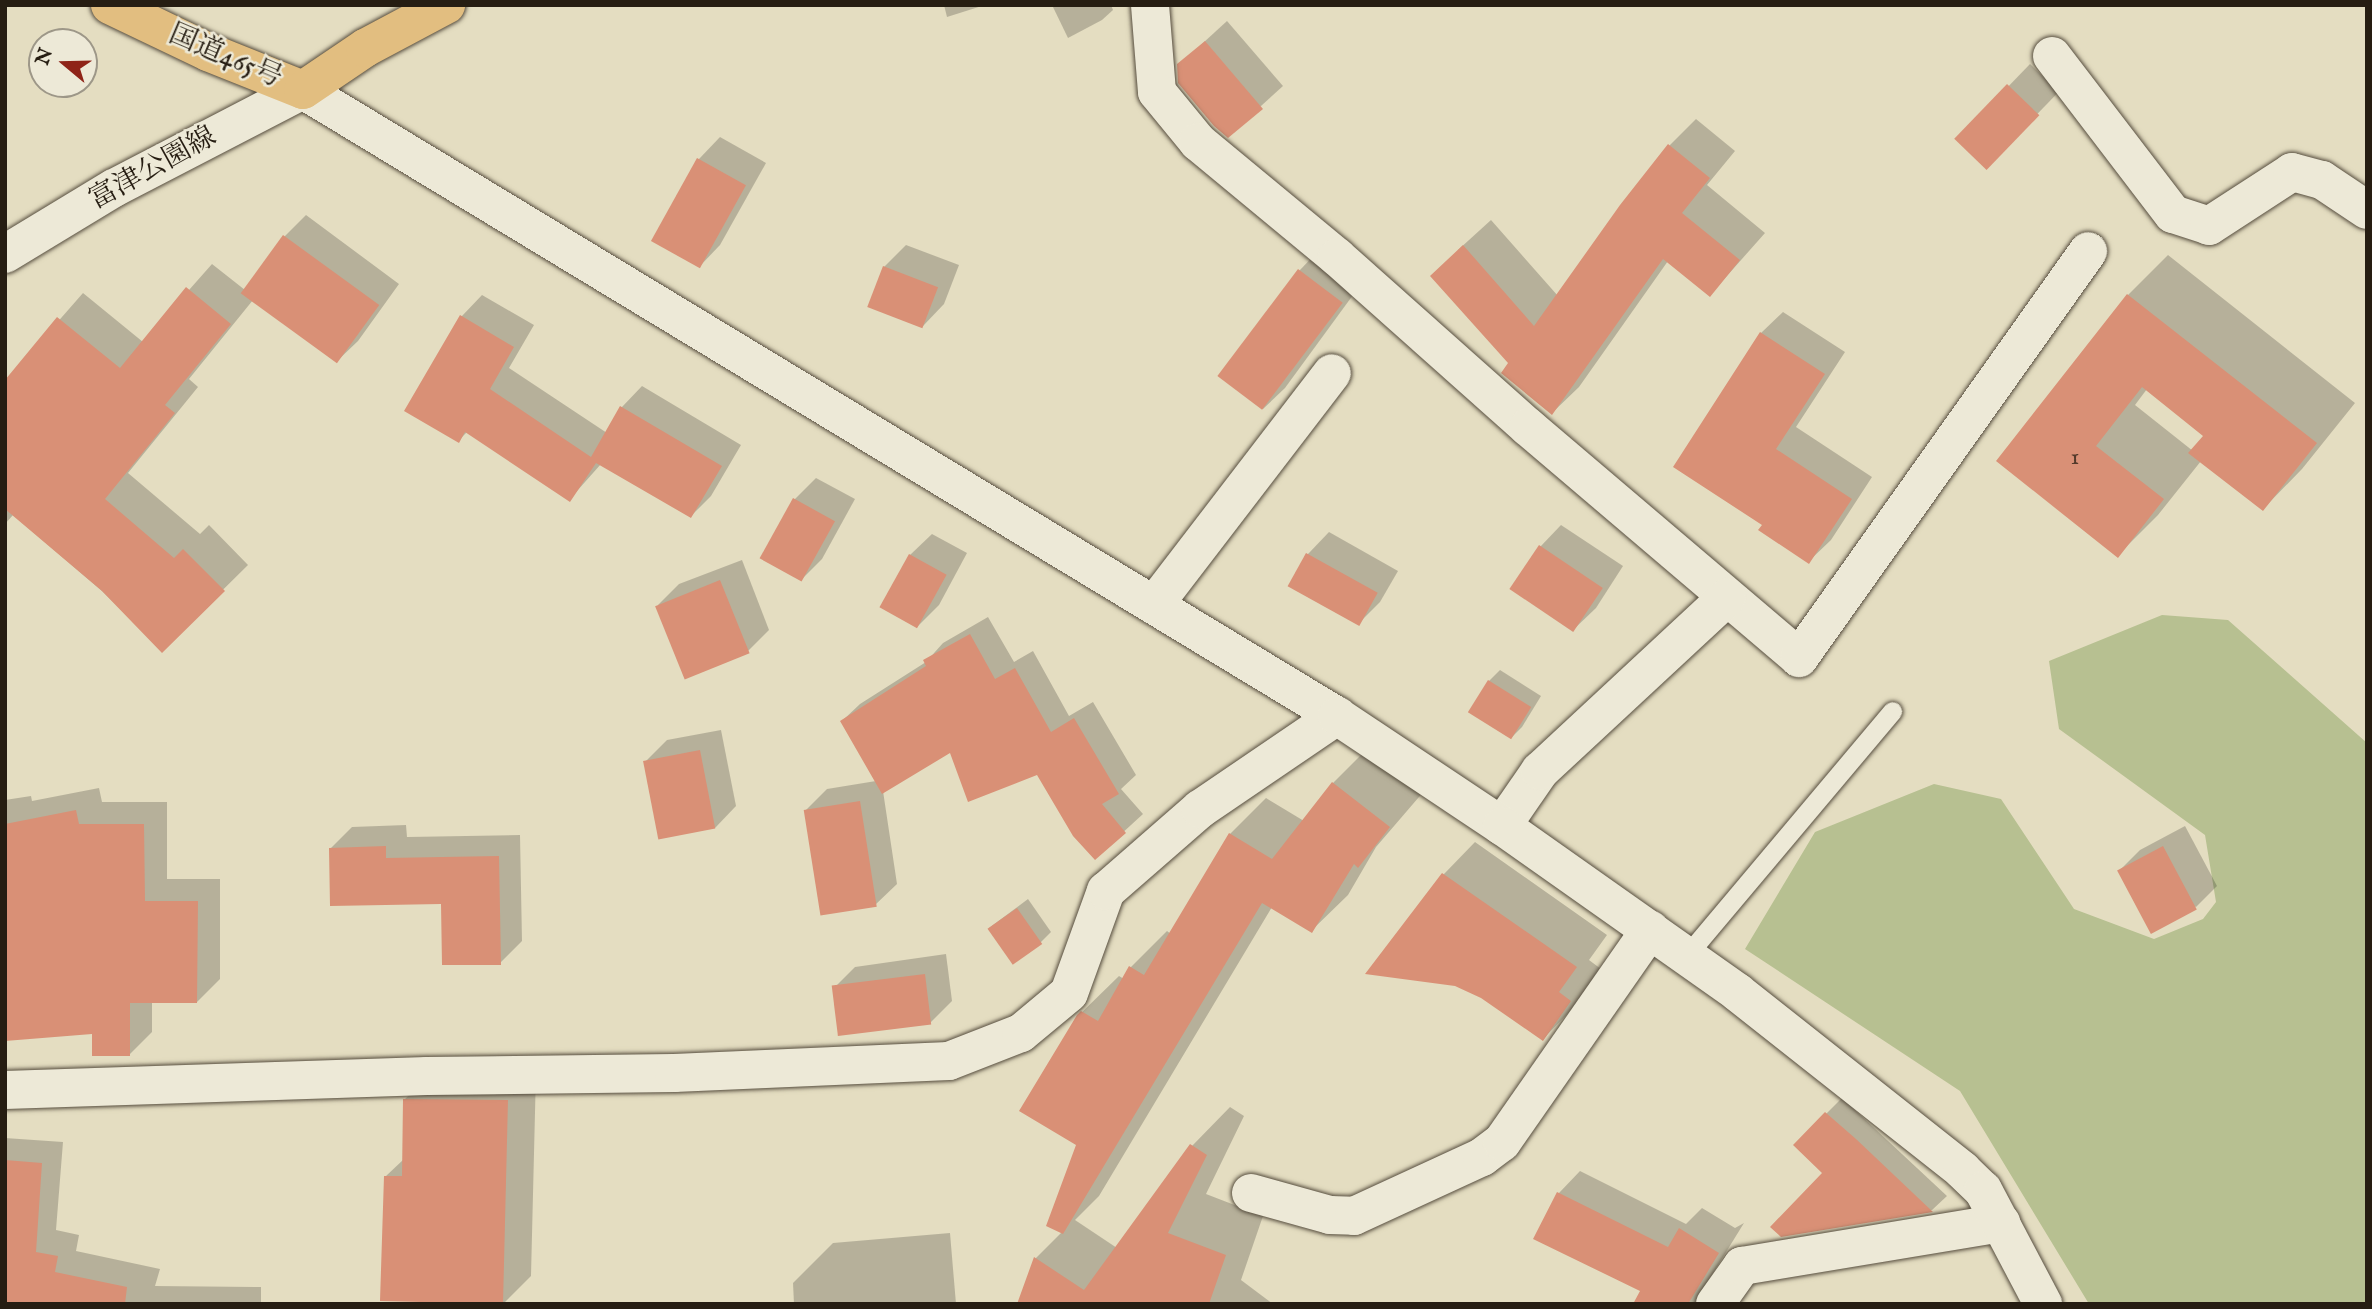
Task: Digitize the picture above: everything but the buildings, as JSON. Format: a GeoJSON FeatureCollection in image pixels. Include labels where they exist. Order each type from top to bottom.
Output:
{"type":"FeatureCollection","features":[{"type":"Feature","properties":{"kind":"highway","name":"国道465号"},"geometry":{"type":"LineString","coordinates":[[110,5],[208,52],[303,90],[365,48],[446,5]]}},
{"type":"Feature","properties":{"kind":"street"},"geometry":{"type":"LineString","coordinates":[[1150,5],[1157,92],[1198,142],[1337,257],[1528,427],[1799,658],[2088,251]]}},
{"type":"Feature","properties":{"kind":"street"},"geometry":{"type":"LineString","coordinates":[[2052,56],[2173,214],[2209,226],[2292,172],[2322,180],[2367,210]]}},
{"type":"Feature","properties":{"kind":"street","name":"富津公園線"},"geometry":{"type":"LineString","coordinates":[[5,254],[114,188],[303,90]]}},
{"type":"Feature","properties":{"kind":"street"},"geometry":{"type":"LineString","coordinates":[[303,90],[1337,716],[1503,826],[1686,956],[1962,1170],[1983,1189],[2043,1304]]}},
{"type":"Feature","properties":{"kind":"street"},"geometry":{"type":"LineString","coordinates":[[1154,605],[1332,373]]}},
{"type":"Feature","properties":{"kind":"street"},"geometry":{"type":"LineString","coordinates":[[1503,826],[1540,771],[1727,597]]}},
{"type":"Feature","properties":{"kind":"street"},"geometry":{"type":"LineString","coordinates":[[5,1090],[428,1076],[674,1073],[949,1061],[1021,1033],[1069,993],[1106,891],[1200,809],[1337,716]]}},
{"type":"Feature","properties":{"kind":"street"},"geometry":{"type":"LineString","coordinates":[[1251,1193],[1330,1215],[1354,1216],[1482,1157],[1502,1142],[1650,930]]}},
{"type":"Feature","properties":{"kind":"street"},"geometry":{"type":"LineString","coordinates":[[1715,1304],[1742,1266],[2001,1223]]}},
{"type":"Feature","properties":{"kind":"lane"},"geometry":{"type":"LineString","coordinates":[[1686,956],[1892,711]]}},
{"type":"Feature","properties":{"kind":"green space"},"geometry":{"type":"Polygon","coordinates":[[[2162,615],[2228,620],[2367,743],[2367,1304],[2089,1304],[1960,1091],[1745,949],[1815,832],[1934,784],[2001,799],[2074,909],[2154,939],[2203,919],[2216,902],[2205,835],[2059,729],[2049,661],[2162,615]]]}}]}
